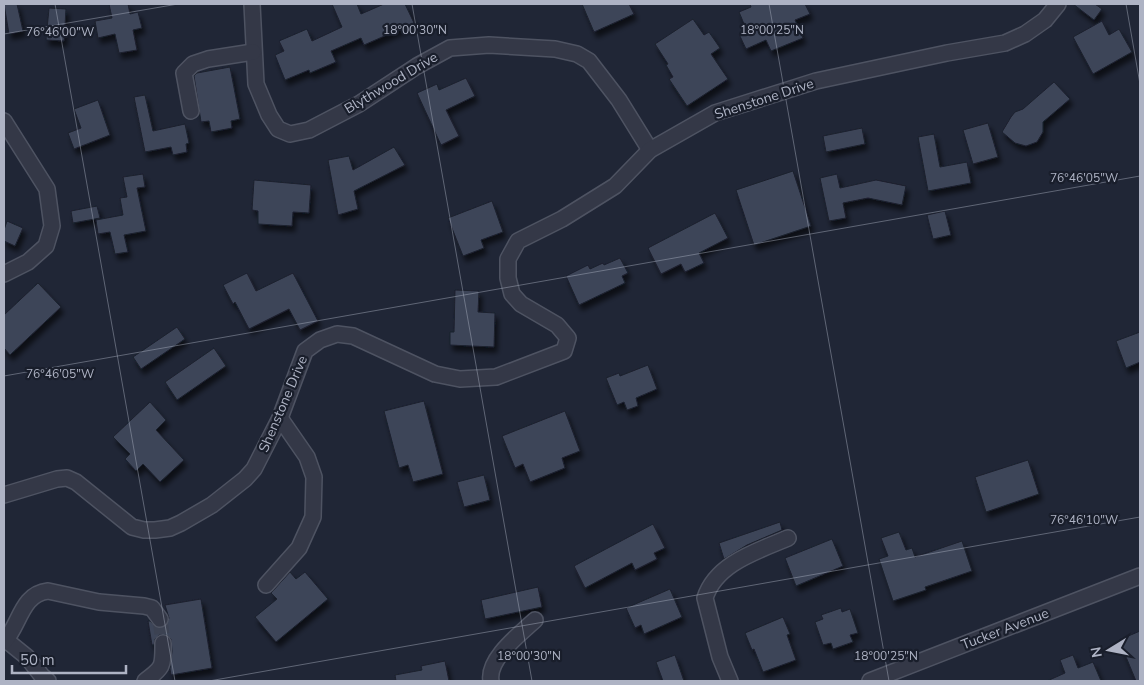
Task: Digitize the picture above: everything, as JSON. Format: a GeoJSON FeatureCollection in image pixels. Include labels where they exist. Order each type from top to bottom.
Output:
{"type":"FeatureCollection","features":[{"type":"Feature","properties":{"kind":"street","name":"Blythwood Drive"},"geometry":{"type":"LineString","coordinates":[[252,4],[256,84],[269,115],[278,129],[290,134],[309,130],[359,104],[417,66],[450,48],[489,45],[555,49],[578,54],[589,61],[619,100],[650,150]]}},
{"type":"Feature","properties":{"kind":"street","name":"Shenstone Drive"},"geometry":{"type":"LineString","coordinates":[[4,495],[56,479],[67,478],[76,482],[132,526],[144,530],[170,528],[212,505],[245,479],[254,469],[280,418],[305,351],[320,340],[337,334],[353,336],[435,374],[460,379],[496,377],[564,351],[568,338],[557,325],[522,304],[512,294],[508,278],[508,259],[518,241],[562,219],[615,186],[650,150],[715,114],[816,81],[947,53],[1005,43],[1025,34],[1045,20],[1058,4]]}},
{"type":"Feature","properties":{"kind":"street"},"geometry":{"type":"LineString","coordinates":[[191,111],[184,73],[193,64],[208,58],[253,52]]}},
{"type":"Feature","properties":{"kind":"street"},"geometry":{"type":"LineString","coordinates":[[4,121],[47,189],[52,226],[46,246],[28,262],[4,274]]}},
{"type":"Feature","properties":{"kind":"street"},"geometry":{"type":"LineString","coordinates":[[266,585],[299,548],[313,517],[314,477],[307,457],[280,418]]}},
{"type":"Feature","properties":{"kind":"street"},"geometry":{"type":"LineString","coordinates":[[730,681],[720,657],[705,598],[707,590],[719,576],[738,560],[788,538]]}},
{"type":"Feature","properties":{"kind":"street","name":"Tucker Avenue"},"geometry":{"type":"LineString","coordinates":[[870,681],[1140,576]]}},
{"type":"Feature","properties":{"kind":"street"},"geometry":{"type":"LineString","coordinates":[[48,681],[27,657],[5,641],[26,603],[40,592],[48,591],[99,602],[144,606],[152,608],[160,619]]}},
{"type":"Feature","properties":{"kind":"street"},"geometry":{"type":"LineString","coordinates":[[490,681],[490,676],[499,654],[535,620]]}},
{"type":"Feature","properties":{"kind":"street"},"geometry":{"type":"LineString","coordinates":[[145,681],[158,672],[163,664],[163,643]]}},
{"type":"Feature","properties":{"kind":"building"},"geometry":{"type":"Polygon","coordinates":[[[4,4],[17,4],[23,31],[9,34],[4,4]]]}},
{"type":"Feature","properties":{"kind":"building"},"geometry":{"type":"Polygon","coordinates":[[[109,4],[128,4],[130,14],[138,12],[142,28],[133,30],[137,50],[119,53],[115,34],[98,38],[95,21],[112,18],[109,4]]]}},
{"type":"Feature","properties":{"kind":"building"},"geometry":{"type":"Polygon","coordinates":[[[332,4],[357,4],[361,14],[384,4],[405,4],[414,23],[364,45],[361,38],[331,51],[336,62],[310,73],[309,70],[285,80],[275,55],[284,51],[279,41],[307,29],[312,41],[342,27],[332,4]]]}},
{"type":"Feature","properties":{"kind":"building"},"geometry":{"type":"Polygon","coordinates":[[[582,4],[629,4],[634,14],[594,32],[582,4]]]}},
{"type":"Feature","properties":{"kind":"building"},"geometry":{"type":"Polygon","coordinates":[[[750,4],[805,4],[810,14],[795,20],[803,38],[771,51],[766,40],[746,49],[739,34],[747,31],[739,12],[751,7],[750,4]]]}},
{"type":"Feature","properties":{"kind":"building"},"geometry":{"type":"Polygon","coordinates":[[[1073,4],[1095,4],[1102,9],[1094,20],[1073,4]]]}},
{"type":"Feature","properties":{"kind":"building"},"geometry":{"type":"Polygon","coordinates":[[[49,8],[66,9],[64,41],[46,40],[49,8]]]}},
{"type":"Feature","properties":{"kind":"building"},"geometry":{"type":"Polygon","coordinates":[[[693,19],[704,35],[709,32],[720,48],[711,54],[728,79],[687,106],[669,79],[673,77],[666,65],[668,64],[655,44],[693,19]]]}},
{"type":"Feature","properties":{"kind":"building"},"geometry":{"type":"Polygon","coordinates":[[[1102,21],[1109,35],[1119,29],[1132,52],[1093,74],[1073,37],[1102,21]]]}},
{"type":"Feature","properties":{"kind":"building"},"geometry":{"type":"Polygon","coordinates":[[[230,67],[240,119],[231,121],[232,128],[211,132],[209,121],[201,122],[194,76],[197,73],[230,67]]]}},
{"type":"Feature","properties":{"kind":"building"},"geometry":{"type":"Polygon","coordinates":[[[466,78],[475,96],[446,110],[459,136],[441,145],[417,93],[437,84],[439,90],[466,78]]]}},
{"type":"Feature","properties":{"kind":"building"},"geometry":{"type":"Polygon","coordinates":[[[1054,82],[1070,99],[1043,122],[1043,132],[1037,142],[1026,146],[1015,143],[1002,132],[1011,117],[1054,82]]]}},
{"type":"Feature","properties":{"kind":"building"},"geometry":{"type":"Polygon","coordinates":[[[145,95],[153,131],[185,124],[189,143],[186,144],[187,152],[173,155],[171,147],[145,152],[134,97],[145,95]]]}},
{"type":"Feature","properties":{"kind":"building"},"geometry":{"type":"Polygon","coordinates":[[[98,100],[110,135],[74,149],[68,133],[81,128],[74,109],[98,100]]]}},
{"type":"Feature","properties":{"kind":"building"},"geometry":{"type":"Polygon","coordinates":[[[988,123],[998,157],[973,164],[963,130],[988,123]]]}},
{"type":"Feature","properties":{"kind":"building"},"geometry":{"type":"Polygon","coordinates":[[[862,128],[865,144],[826,152],[823,136],[862,128]]]}},
{"type":"Feature","properties":{"kind":"building"},"geometry":{"type":"Polygon","coordinates":[[[934,134],[940,167],[967,162],[971,183],[928,191],[918,137],[934,134]]]}},
{"type":"Feature","properties":{"kind":"building"},"geometry":{"type":"Polygon","coordinates":[[[394,147],[405,165],[354,191],[358,209],[338,215],[328,160],[349,156],[353,170],[394,147]]]}},
{"type":"Feature","properties":{"kind":"building"},"geometry":{"type":"Polygon","coordinates":[[[793,171],[811,226],[754,245],[736,190],[793,171]]]}},
{"type":"Feature","properties":{"kind":"building"},"geometry":{"type":"Polygon","coordinates":[[[143,174],[145,187],[137,188],[146,231],[124,235],[128,252],[115,254],[110,232],[98,234],[96,220],[123,215],[120,198],[127,197],[123,177],[143,174]]]}},
{"type":"Feature","properties":{"kind":"building"},"geometry":{"type":"Polygon","coordinates":[[[837,174],[840,188],[876,180],[906,186],[902,205],[868,198],[843,203],[846,218],[829,221],[820,178],[837,174]]]}},
{"type":"Feature","properties":{"kind":"building"},"geometry":{"type":"Polygon","coordinates":[[[254,180],[311,185],[309,213],[293,212],[292,226],[258,224],[258,211],[252,210],[254,180]]]}},
{"type":"Feature","properties":{"kind":"building"},"geometry":{"type":"Polygon","coordinates":[[[492,201],[503,232],[481,240],[484,248],[463,256],[448,218],[492,201]]]}},
{"type":"Feature","properties":{"kind":"building"},"geometry":{"type":"Polygon","coordinates":[[[97,206],[100,218],[73,223],[71,211],[97,206]]]}},
{"type":"Feature","properties":{"kind":"building"},"geometry":{"type":"Polygon","coordinates":[[[945,211],[951,235],[933,239],[927,215],[945,211]]]}},
{"type":"Feature","properties":{"kind":"building"},"geometry":{"type":"Polygon","coordinates":[[[715,213],[728,238],[699,253],[704,263],[685,272],[681,264],[661,274],[648,248],[715,213]]]}},
{"type":"Feature","properties":{"kind":"building"},"geometry":{"type":"Polygon","coordinates":[[[7,221],[23,228],[15,246],[4,241],[4,230],[7,221]]]}},
{"type":"Feature","properties":{"kind":"building"},"geometry":{"type":"Polygon","coordinates":[[[620,258],[628,273],[622,276],[625,283],[579,305],[566,276],[588,265],[590,269],[620,258]]]}},
{"type":"Feature","properties":{"kind":"building"},"geometry":{"type":"Polygon","coordinates":[[[247,273],[256,291],[293,273],[318,321],[300,330],[289,309],[249,329],[235,302],[233,304],[223,285],[247,273]]]}},
{"type":"Feature","properties":{"kind":"building"},"geometry":{"type":"Polygon","coordinates":[[[38,283],[61,307],[10,355],[4,348],[4,315],[38,283]]]}},
{"type":"Feature","properties":{"kind":"building"},"geometry":{"type":"Polygon","coordinates":[[[455,290],[479,291],[478,312],[495,313],[494,347],[450,345],[450,332],[454,332],[455,290]]]}},
{"type":"Feature","properties":{"kind":"building"},"geometry":{"type":"Polygon","coordinates":[[[177,327],[185,339],[141,369],[133,357],[177,327]]]}},
{"type":"Feature","properties":{"kind":"building"},"geometry":{"type":"Polygon","coordinates":[[[1140,332],[1140,362],[1126,368],[1116,341],[1140,332]]]}},
{"type":"Feature","properties":{"kind":"building"},"geometry":{"type":"Polygon","coordinates":[[[214,348],[226,366],[177,400],[165,382],[214,348]]]}},
{"type":"Feature","properties":{"kind":"building"},"geometry":{"type":"Polygon","coordinates":[[[648,365],[657,389],[636,398],[638,406],[627,410],[624,402],[617,405],[606,378],[619,373],[620,376],[648,365]]]}},
{"type":"Feature","properties":{"kind":"building"},"geometry":{"type":"Polygon","coordinates":[[[424,401],[443,474],[413,482],[408,465],[399,468],[384,411],[424,401]]]}},
{"type":"Feature","properties":{"kind":"building"},"geometry":{"type":"Polygon","coordinates":[[[150,402],[166,420],[156,430],[184,460],[160,482],[143,464],[136,471],[125,459],[130,454],[113,437],[150,402]]]}},
{"type":"Feature","properties":{"kind":"building"},"geometry":{"type":"Polygon","coordinates":[[[565,411],[580,451],[562,458],[565,468],[530,482],[523,464],[515,468],[502,436],[565,411]]]}},
{"type":"Feature","properties":{"kind":"building"},"geometry":{"type":"Polygon","coordinates":[[[1028,460],[1039,494],[986,512],[975,477],[1028,460]]]}},
{"type":"Feature","properties":{"kind":"building"},"geometry":{"type":"Polygon","coordinates":[[[484,475],[490,500],[464,507],[457,482],[484,475]]]}},
{"type":"Feature","properties":{"kind":"building"},"geometry":{"type":"Polygon","coordinates":[[[780,522],[782,530],[747,545],[724,559],[719,543],[780,522]]]}},
{"type":"Feature","properties":{"kind":"building"},"geometry":{"type":"Polygon","coordinates":[[[653,524],[665,548],[654,553],[657,559],[635,570],[632,563],[585,588],[574,566],[653,524]]]}},
{"type":"Feature","properties":{"kind":"building"},"geometry":{"type":"Polygon","coordinates":[[[899,532],[906,550],[912,548],[915,557],[962,541],[972,571],[925,587],[926,590],[893,601],[879,559],[888,556],[881,538],[899,532]]]}},
{"type":"Feature","properties":{"kind":"building"},"geometry":{"type":"Polygon","coordinates":[[[832,539],[843,566],[796,586],[785,558],[832,539]]]}},
{"type":"Feature","properties":{"kind":"building"},"geometry":{"type":"Polygon","coordinates":[[[290,572],[296,579],[305,572],[328,599],[276,642],[255,617],[277,599],[271,593],[290,572]]]}},
{"type":"Feature","properties":{"kind":"building"},"geometry":{"type":"Polygon","coordinates":[[[538,587],[542,607],[485,619],[481,600],[538,587]]]}},
{"type":"Feature","properties":{"kind":"building"},"geometry":{"type":"Polygon","coordinates":[[[670,589],[682,617],[644,634],[641,625],[635,628],[626,608],[670,589]]]}},
{"type":"Feature","properties":{"kind":"building"},"geometry":{"type":"Polygon","coordinates":[[[201,599],[212,668],[171,675],[171,639],[167,635],[159,635],[155,639],[154,645],[152,645],[148,621],[157,628],[165,627],[169,618],[165,605],[201,599]]]}},
{"type":"Feature","properties":{"kind":"building"},"geometry":{"type":"Polygon","coordinates":[[[841,608],[842,612],[850,609],[858,633],[850,635],[853,642],[833,649],[831,643],[823,645],[815,622],[823,619],[821,615],[841,608]]]}},
{"type":"Feature","properties":{"kind":"building"},"geometry":{"type":"Polygon","coordinates":[[[783,617],[790,634],[787,635],[796,660],[763,672],[745,633],[783,617]]]}},
{"type":"Feature","properties":{"kind":"building"},"geometry":{"type":"Polygon","coordinates":[[[1140,631],[1140,681],[1136,681],[1119,640],[1140,631]]]}},
{"type":"Feature","properties":{"kind":"building"},"geometry":{"type":"Polygon","coordinates":[[[675,655],[684,681],[663,681],[656,662],[675,655]]]}},
{"type":"Feature","properties":{"kind":"building"},"geometry":{"type":"Polygon","coordinates":[[[1073,655],[1078,668],[1093,662],[1101,681],[1047,681],[1065,673],[1060,660],[1073,655]]]}},
{"type":"Feature","properties":{"kind":"building"},"geometry":{"type":"Polygon","coordinates":[[[445,661],[449,681],[396,681],[395,675],[422,670],[421,666],[445,661]]]}},
{"type":"Feature","properties":{"kind":"tunnel"},"geometry":{"type":"LineString","coordinates":[[160,619],[163,643]]}}]}
